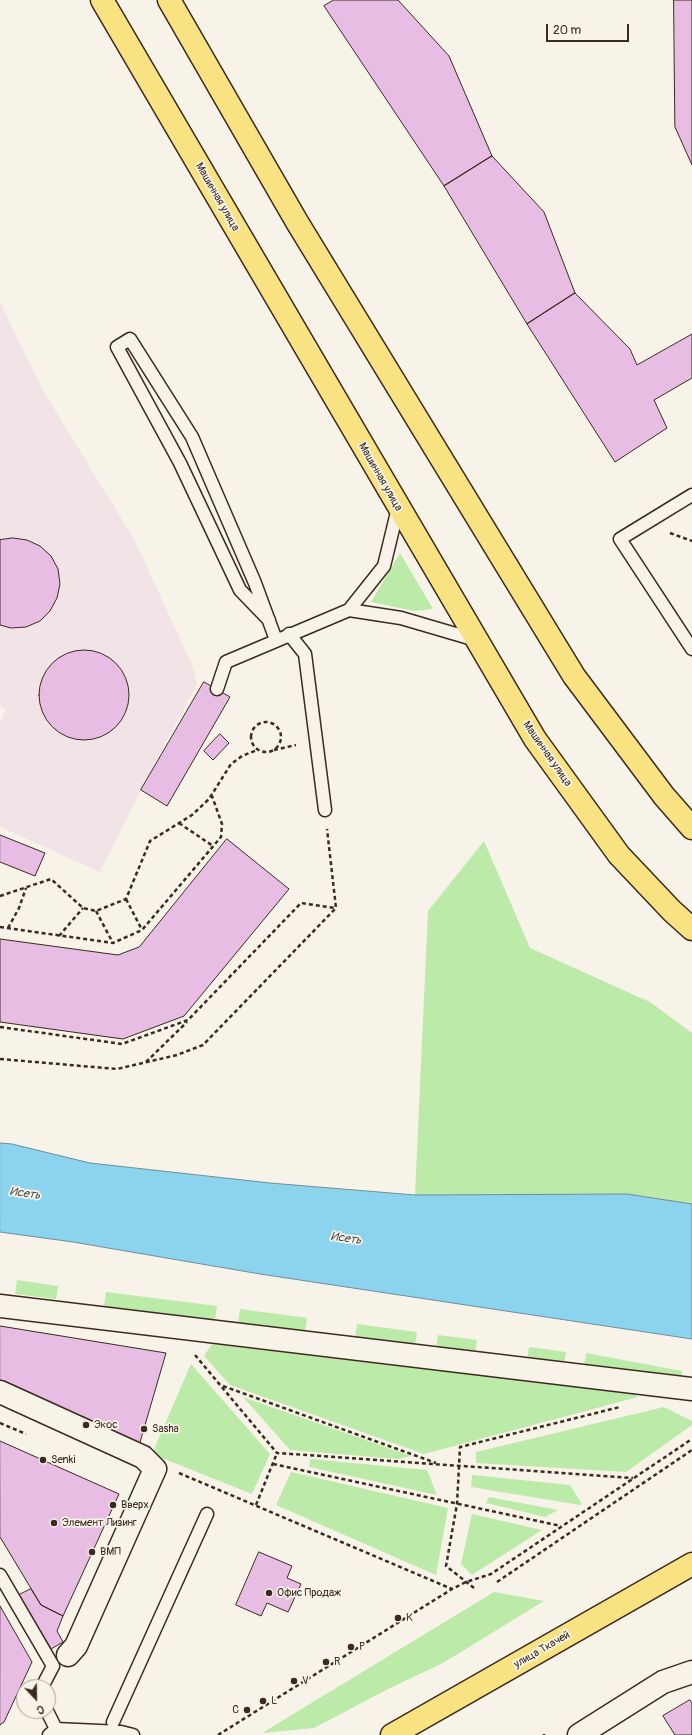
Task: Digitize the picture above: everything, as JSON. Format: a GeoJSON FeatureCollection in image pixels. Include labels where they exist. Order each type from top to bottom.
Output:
{"type":"FeatureCollection","features":[{"type":"Feature","properties":{"kind":"main road","name":"Машинная улица"},"geometry":{"type":"LineString","coordinates":[[102,0],[534,739],[619,855],[672,911],[692,929]]}},
{"type":"Feature","properties":{"kind":"main road"},"geometry":{"type":"LineString","coordinates":[[170,0],[297,222],[574,676],[664,796],[692,828]]}},
{"type":"Feature","properties":{"kind":"main road","name":"улица Ткачей"},"geometry":{"type":"LineString","coordinates":[[392,1735],[692,1564]]}},
{"type":"Feature","properties":{"kind":"street"},"geometry":{"type":"LineString","coordinates":[[0,1306],[692,1389]]}},
{"type":"Feature","properties":{"kind":"street"},"geometry":{"type":"LineString","coordinates":[[0,1392],[143,1457],[155,1469],[76,1646],[68,1655]]}},
{"type":"Feature","properties":{"kind":"street"},"geometry":{"type":"LineString","coordinates":[[579,1735],[663,1682],[692,1672]]}},
{"type":"Feature","properties":{"kind":"lane"},"geometry":{"type":"LineString","coordinates":[[269,620],[240,590],[180,464],[117,347],[130,339],[192,437],[255,583],[269,620],[276,640]]}},
{"type":"Feature","properties":{"kind":"lane"},"geometry":{"type":"LineString","coordinates":[[692,495],[620,539],[692,649]]}},
{"type":"Feature","properties":{"kind":"lane"},"geometry":{"type":"LineString","coordinates":[[217,690],[226,662],[289,634],[349,610],[384,566],[398,508]]}},
{"type":"Feature","properties":{"kind":"lane"},"geometry":{"type":"LineString","coordinates":[[349,610],[401,618],[476,640]]}},
{"type":"Feature","properties":{"kind":"lane"},"geometry":{"type":"LineString","coordinates":[[289,634],[305,654],[325,810]]}},
{"type":"Feature","properties":{"kind":"lane"},"geometry":{"type":"LineString","coordinates":[[113,1722],[207,1514]]}},
{"type":"Feature","properties":{"kind":"lane"},"geometry":{"type":"LineString","coordinates":[[0,1575],[53,1666],[46,1679]]}},
{"type":"Feature","properties":{"kind":"lane"},"geometry":{"type":"LineString","coordinates":[[50,1719],[53,1732],[127,1733]]}},
{"type":"Feature","properties":{"kind":"path"},"geometry":{"type":"LineString","coordinates":[[257,750],[252,744],[250,736],[253,729],[259,723],[266,722],[274,724],[279,730],[281,738],[278,745],[273,750]]}},
{"type":"Feature","properties":{"kind":"path"},"geometry":{"type":"LineString","coordinates":[[0,896],[50,879],[83,908],[96,911],[126,899],[150,841],[192,815],[212,795],[231,764],[242,756],[257,750],[265,752],[292,746]]}},
{"type":"Feature","properties":{"kind":"path"},"geometry":{"type":"LineString","coordinates":[[0,927],[113,943],[142,930],[221,837],[222,824],[212,795]]}},
{"type":"Feature","properties":{"kind":"path"},"geometry":{"type":"LineString","coordinates":[[325,810],[336,908]]}},
{"type":"Feature","properties":{"kind":"path"},"geometry":{"type":"LineString","coordinates":[[178,823],[213,846]]}},
{"type":"Feature","properties":{"kind":"path"},"geometry":{"type":"LineString","coordinates":[[8,928],[19,908],[26,887]]}},
{"type":"Feature","properties":{"kind":"path"},"geometry":{"type":"LineString","coordinates":[[126,899],[142,930]]}},
{"type":"Feature","properties":{"kind":"path"},"geometry":{"type":"LineString","coordinates":[[145,1063],[301,903],[336,908]]}},
{"type":"Feature","properties":{"kind":"path"},"geometry":{"type":"LineString","coordinates":[[59,936],[83,908]]}},
{"type":"Feature","properties":{"kind":"path"},"geometry":{"type":"LineString","coordinates":[[0,1059],[117,1069],[145,1063],[203,1045],[336,908]]}},
{"type":"Feature","properties":{"kind":"path"},"geometry":{"type":"LineString","coordinates":[[96,911],[113,943]]}},
{"type":"Feature","properties":{"kind":"path"},"geometry":{"type":"LineString","coordinates":[[0,1027],[122,1044],[188,1020]]}},
{"type":"Feature","properties":{"kind":"path"},"geometry":{"type":"LineString","coordinates":[[186,1328],[196,1356],[277,1453],[634,1478]]}},
{"type":"Feature","properties":{"kind":"path"},"geometry":{"type":"LineString","coordinates":[[221,1386],[440,1464]]}},
{"type":"Feature","properties":{"kind":"path"},"geometry":{"type":"LineString","coordinates":[[474,1588],[446,1566],[457,1504],[460,1448],[621,1407]]}},
{"type":"Feature","properties":{"kind":"path"},"geometry":{"type":"LineString","coordinates":[[218,1735],[452,1589],[466,1582],[491,1574],[692,1439]]}},
{"type":"Feature","properties":{"kind":"path"},"geometry":{"type":"LineString","coordinates":[[497,1582],[692,1450]]}},
{"type":"Feature","properties":{"kind":"path"},"geometry":{"type":"LineString","coordinates":[[256,1505],[277,1453]]}},
{"type":"Feature","properties":{"kind":"path"},"geometry":{"type":"LineString","coordinates":[[273,1464],[562,1527]]}},
{"type":"Feature","properties":{"kind":"path"},"geometry":{"type":"LineString","coordinates":[[155,1469],[174,1471],[452,1589]]}},
{"type":"Feature","properties":{"kind":"shaded area"},"geometry":{"type":"Polygon","coordinates":[[[0,302],[42,389],[134,539],[193,667],[197,684],[132,807],[100,872],[0,827],[0,722],[6,709],[0,705],[0,302]]]}},
{"type":"Feature","properties":{"kind":"green space"},"geometry":{"type":"Polygon","coordinates":[[[400,553],[433,609],[414,611],[371,602],[400,553]]]}},
{"type":"Feature","properties":{"kind":"green space"},"geometry":{"type":"Polygon","coordinates":[[[484,841],[530,948],[650,1002],[692,1033],[692,1204],[627,1194],[415,1195],[428,911],[484,841]]]}},
{"type":"Feature","properties":{"kind":"green space"},"geometry":{"type":"Polygon","coordinates":[[[17,1280],[58,1286],[56,1299],[15,1294],[17,1280]]]}},
{"type":"Feature","properties":{"kind":"green space"},"geometry":{"type":"Polygon","coordinates":[[[106,1292],[217,1306],[215,1320],[104,1306],[106,1292]]]}},
{"type":"Feature","properties":{"kind":"green space"},"geometry":{"type":"Polygon","coordinates":[[[240,1309],[307,1318],[305,1332],[238,1323],[240,1309]]]}},
{"type":"Feature","properties":{"kind":"green space"},"geometry":{"type":"Polygon","coordinates":[[[357,1324],[417,1332],[415,1346],[355,1338],[357,1324]]]}},
{"type":"Feature","properties":{"kind":"green space"},"geometry":{"type":"Polygon","coordinates":[[[438,1335],[477,1340],[475,1354],[436,1349],[438,1335]]]}},
{"type":"Feature","properties":{"kind":"green space"},"geometry":{"type":"Polygon","coordinates":[[[212,1344],[633,1394],[638,1397],[424,1454],[230,1385],[204,1356],[212,1344]]]}},
{"type":"Feature","properties":{"kind":"green space"},"geometry":{"type":"Polygon","coordinates":[[[529,1347],[566,1352],[564,1365],[527,1360],[529,1347]]]}},
{"type":"Feature","properties":{"kind":"green space"},"geometry":{"type":"Polygon","coordinates":[[[586,1353],[682,1371],[681,1380],[584,1368],[586,1353]]]}},
{"type":"Feature","properties":{"kind":"green space"},"geometry":{"type":"Polygon","coordinates":[[[191,1364],[270,1454],[252,1494],[152,1454],[191,1364]]]}},
{"type":"Feature","properties":{"kind":"green space"},"geometry":{"type":"Polygon","coordinates":[[[243,1397],[411,1456],[398,1459],[290,1450],[243,1397]]]}},
{"type":"Feature","properties":{"kind":"green space"},"geometry":{"type":"Polygon","coordinates":[[[664,1407],[692,1421],[692,1425],[626,1472],[476,1463],[476,1452],[664,1407]]]}},
{"type":"Feature","properties":{"kind":"green space"},"geometry":{"type":"Polygon","coordinates":[[[310,1459],[427,1470],[437,1495],[309,1467],[310,1459]]]}},
{"type":"Feature","properties":{"kind":"green space"},"geometry":{"type":"Polygon","coordinates":[[[291,1472],[448,1508],[436,1575],[276,1505],[291,1472]]]}},
{"type":"Feature","properties":{"kind":"green space"},"geometry":{"type":"Polygon","coordinates":[[[472,1475],[570,1485],[582,1504],[580,1505],[471,1487],[472,1475]]]}},
{"type":"Feature","properties":{"kind":"green space"},"geometry":{"type":"Polygon","coordinates":[[[489,1497],[558,1510],[545,1517],[486,1503],[489,1497]]]}},
{"type":"Feature","properties":{"kind":"green space"},"geometry":{"type":"Polygon","coordinates":[[[472,1514],[542,1530],[472,1575],[461,1564],[472,1514]]]}},
{"type":"Feature","properties":{"kind":"green space"},"geometry":{"type":"Polygon","coordinates":[[[494,1592],[544,1601],[443,1663],[390,1688],[314,1728],[262,1733],[494,1592]]]}},
{"type":"Feature","properties":{"kind":"water","name":"Исеть"},"geometry":{"type":"Polygon","coordinates":[[[0,1143],[12,1144],[90,1163],[270,1183],[415,1195],[627,1194],[692,1204],[692,1339],[260,1274],[73,1242],[0,1232],[0,1143]]]}},
{"type":"Feature","properties":{"kind":"building"},"geometry":{"type":"Polygon","coordinates":[[[334,0],[398,0],[449,56],[492,156],[444,186],[324,6],[334,0]]]}},
{"type":"Feature","properties":{"kind":"building"},"geometry":{"type":"Polygon","coordinates":[[[674,0],[692,0],[692,165],[675,127],[674,0]]]}},
{"type":"Feature","properties":{"kind":"building"},"geometry":{"type":"Polygon","coordinates":[[[492,156],[544,212],[575,293],[527,324],[444,186],[492,156]]]}},
{"type":"Feature","properties":{"kind":"building"},"geometry":{"type":"Polygon","coordinates":[[[575,293],[630,349],[637,365],[692,334],[692,378],[654,400],[667,428],[615,462],[527,324],[575,293]]]}},
{"type":"Feature","properties":{"kind":"building"},"geometry":{"type":"Polygon","coordinates":[[[13,538],[27,540],[40,546],[51,556],[58,569],[60,584],[57,598],[50,611],[40,621],[26,627],[11,628],[0,625],[0,540],[13,538]]]}},
{"type":"Feature","properties":{"kind":"building"},"geometry":{"type":"Polygon","coordinates":[[[84,650],[101,653],[116,663],[126,678],[129,695],[126,712],[116,727],[101,737],[84,740],[67,737],[52,727],[42,712],[39,695],[42,678],[52,663],[67,653],[84,650]]]}},
{"type":"Feature","properties":{"kind":"building"},"geometry":{"type":"Polygon","coordinates":[[[204,682],[230,697],[167,806],[141,790],[204,682]]]}},
{"type":"Feature","properties":{"kind":"building"},"geometry":{"type":"Polygon","coordinates":[[[220,734],[229,743],[213,760],[204,751],[220,734]]]}},
{"type":"Feature","properties":{"kind":"building"},"geometry":{"type":"Polygon","coordinates":[[[0,835],[45,853],[35,876],[0,862],[0,835]]]}},
{"type":"Feature","properties":{"kind":"building"},"geometry":{"type":"Polygon","coordinates":[[[227,839],[289,889],[184,1016],[123,1039],[0,1022],[0,939],[118,955],[139,947],[227,839]]]}},
{"type":"Feature","properties":{"kind":"building"},"geometry":{"type":"Polygon","coordinates":[[[0,1326],[166,1353],[138,1449],[0,1385],[0,1326]]]}},
{"type":"Feature","properties":{"kind":"building"},"geometry":{"type":"Polygon","coordinates":[[[0,1441],[119,1494],[63,1616],[41,1605],[0,1537],[0,1441]]]}},
{"type":"Feature","properties":{"kind":"building","name":"Офис Продаж"},"geometry":{"type":"Polygon","coordinates":[[[259,1552],[292,1566],[287,1578],[301,1584],[288,1612],[267,1603],[261,1616],[236,1605],[259,1552]]]}},
{"type":"Feature","properties":{"kind":"building"},"geometry":{"type":"Polygon","coordinates":[[[31,1589],[41,1605],[63,1616],[57,1631],[63,1642],[51,1649],[19,1595],[31,1589]]]}},
{"type":"Feature","properties":{"kind":"building"},"geometry":{"type":"Polygon","coordinates":[[[0,1606],[32,1662],[24,1679],[16,1679],[16,1696],[4,1722],[0,1725],[0,1606]]]}},
{"type":"Feature","properties":{"kind":"building"},"geometry":{"type":"Polygon","coordinates":[[[690,1700],[692,1703],[692,1735],[675,1735],[663,1716],[690,1700]]]}},
{"type":"Feature","properties":{"kind":"place","name":"Экос"},"geometry":{"type":"Point","coordinates":[86,1425]}},
{"type":"Feature","properties":{"kind":"place","name":"Sasha"},"geometry":{"type":"Point","coordinates":[144,1429]}},
{"type":"Feature","properties":{"kind":"place","name":"Senki"},"geometry":{"type":"Point","coordinates":[43,1460]}},
{"type":"Feature","properties":{"kind":"place","name":"Вверх"},"geometry":{"type":"Point","coordinates":[113,1505]}},
{"type":"Feature","properties":{"kind":"place","name":"Элемент Лизинг"},"geometry":{"type":"Point","coordinates":[54,1523]}},
{"type":"Feature","properties":{"kind":"place","name":"ВМП"},"geometry":{"type":"Point","coordinates":[92,1552]}},
{"type":"Feature","properties":{"kind":"place","name":"Офис Продаж"},"geometry":{"type":"Point","coordinates":[269,1593]}},
{"type":"Feature","properties":{"kind":"place","name":"K"},"geometry":{"type":"Point","coordinates":[398,1618]}},
{"type":"Feature","properties":{"kind":"place","name":"P"},"geometry":{"type":"Point","coordinates":[351,1647]}},
{"type":"Feature","properties":{"kind":"place","name":"R"},"geometry":{"type":"Point","coordinates":[326,1662]}},
{"type":"Feature","properties":{"kind":"place","name":"V"},"geometry":{"type":"Point","coordinates":[294,1681]}},
{"type":"Feature","properties":{"kind":"place","name":"L"},"geometry":{"type":"Point","coordinates":[263,1701]}},
{"type":"Feature","properties":{"kind":"place","name":"C"},"geometry":{"type":"Point","coordinates":[247,1710]}}]}
